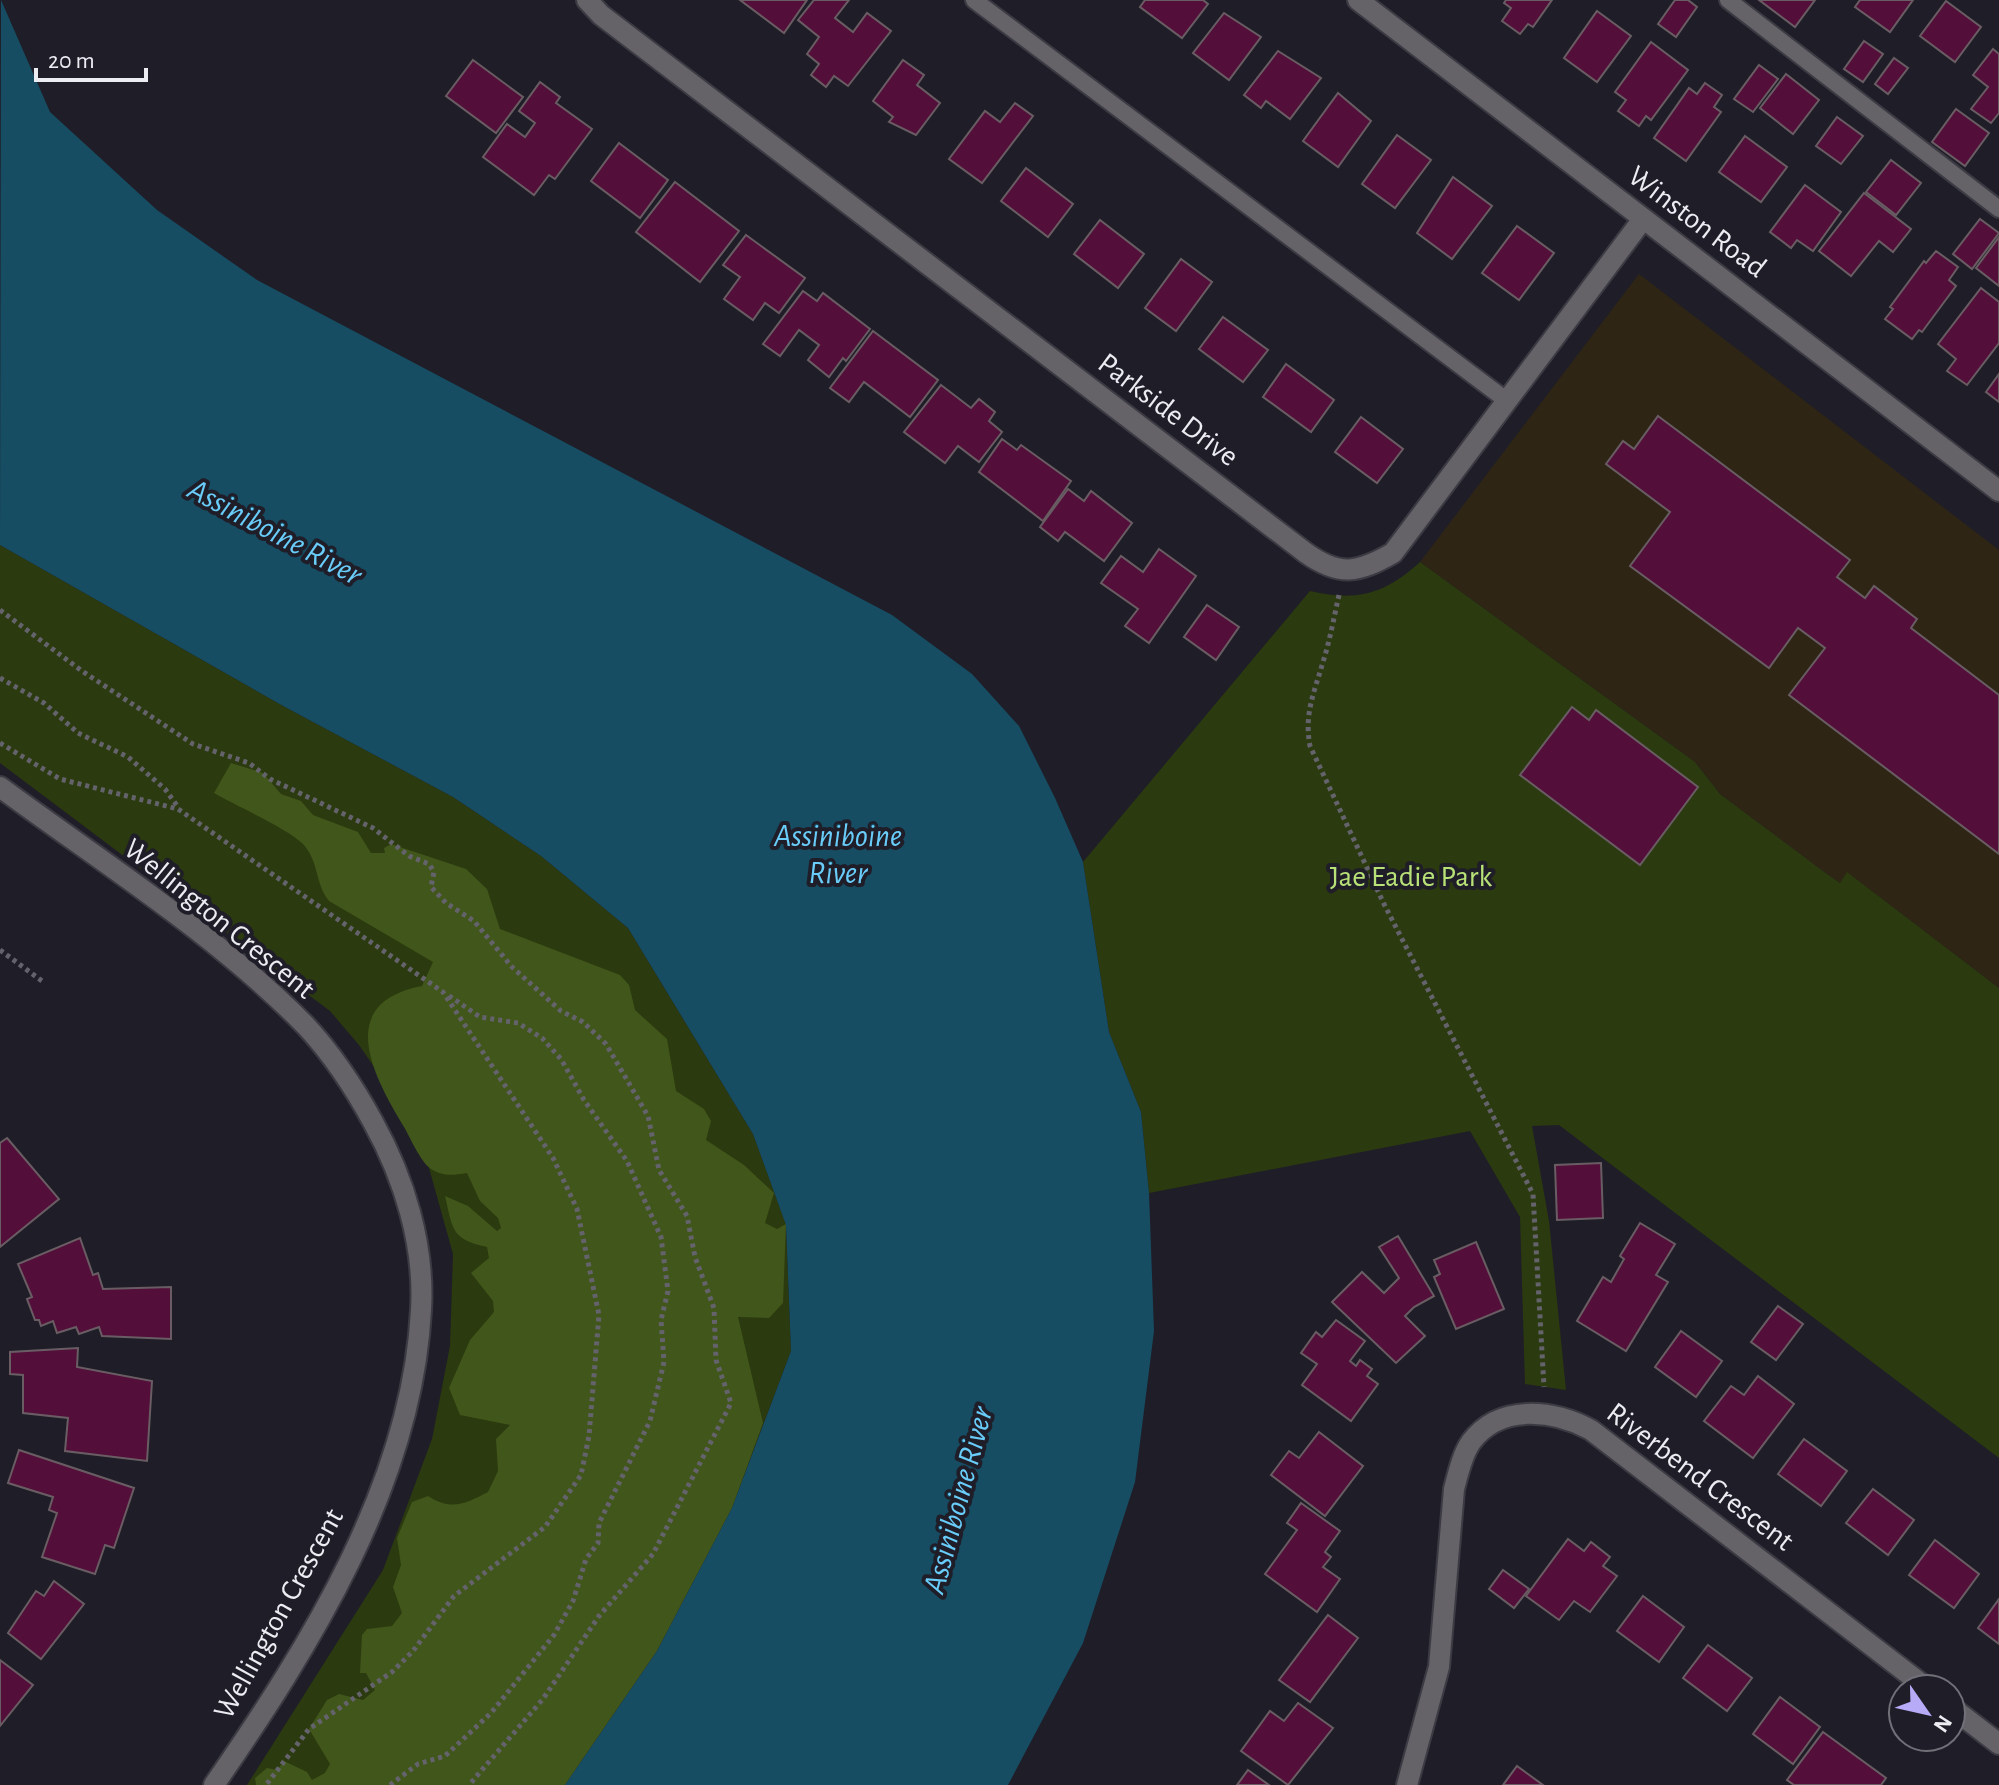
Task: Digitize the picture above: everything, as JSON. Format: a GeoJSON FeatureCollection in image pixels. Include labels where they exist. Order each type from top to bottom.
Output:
{"type":"FeatureCollection","features":[{"type":"Feature","properties":{"kind":"street","name":"Parkside Drive"},"geometry":{"type":"LineString","coordinates":[[587,0],[601,15],[1306,553],[1321,564],[1344,571]]}},
{"type":"Feature","properties":{"kind":"street","name":"Winston Road"},"geometry":{"type":"LineString","coordinates":[[1358,0],[1999,491]]}},
{"type":"Feature","properties":{"kind":"street"},"geometry":{"type":"LineString","coordinates":[[1344,571],[1366,568],[1393,553],[1643,219]]}},
{"type":"Feature","properties":{"kind":"street","name":"Wellington Crescent"},"geometry":{"type":"LineString","coordinates":[[0,787],[200,936],[306,1026],[339,1065],[385,1145],[404,1190],[418,1251],[422,1307],[415,1370],[381,1483],[336,1585],[294,1663],[214,1785]]}},
{"type":"Feature","properties":{"kind":"street","name":"Riverbend Crescent"},"geometry":{"type":"LineString","coordinates":[[1407,1785],[1439,1667],[1454,1489],[1461,1463],[1472,1441],[1493,1423],[1516,1415],[1545,1412],[1569,1418],[1591,1430],[1907,1673]]}},
{"type":"Feature","properties":{"kind":"street"},"geometry":{"type":"LineString","coordinates":[[1967,1719],[1999,1744]]}},
{"type":"Feature","properties":{"kind":"lane"},"geometry":{"type":"LineString","coordinates":[[974,0],[1506,400]]}},
{"type":"Feature","properties":{"kind":"lane"},"geometry":{"type":"LineString","coordinates":[[1728,0],[1999,209]]}},
{"type":"Feature","properties":{"kind":"path"},"geometry":{"type":"LineString","coordinates":[[1344,571],[1324,660],[1308,704],[1306,724],[1310,746],[1384,904],[1533,1194],[1539,1255],[1545,1412]]}},
{"type":"Feature","properties":{"kind":"path"},"geometry":{"type":"LineString","coordinates":[[0,610],[82,671],[193,744],[249,763],[270,779],[373,828],[409,856],[429,864],[434,872],[431,887],[446,903],[467,915],[512,967],[561,1011],[583,1022],[606,1044],[648,1116],[659,1170],[687,1216],[695,1257],[710,1291],[716,1360],[731,1403],[653,1554],[599,1616],[543,1699],[469,1785]]}},
{"type":"Feature","properties":{"kind":"path"},"geometry":{"type":"LineString","coordinates":[[0,678],[44,703],[78,733],[128,757],[165,789],[178,809]]}},
{"type":"Feature","properties":{"kind":"path"},"geometry":{"type":"LineString","coordinates":[[0,950],[42,981]]}},
{"type":"Feature","properties":{"kind":"path"},"geometry":{"type":"LineString","coordinates":[[390,1785],[418,1764],[445,1756],[491,1713],[554,1635],[573,1601],[586,1559],[598,1543],[599,1523],[650,1421],[664,1362],[661,1320],[668,1291],[661,1237],[627,1161],[584,1100],[561,1059],[542,1038],[518,1023],[480,1017],[443,992]]}},
{"type":"Feature","properties":{"kind":"shaded area"},"geometry":{"type":"Polygon","coordinates":[[[1639,274],[1999,550],[1999,988],[1848,873],[1840,883],[1827,874],[1720,794],[1695,762],[1420,562],[1639,274]]]}},
{"type":"Feature","properties":{"kind":"green space"},"geometry":{"type":"Polygon","coordinates":[[[0,545],[285,707],[453,797],[541,856],[628,928],[753,1134],[786,1224],[791,1351],[732,1508],[565,1785],[247,1785],[383,1570],[432,1439],[450,1346],[453,1254],[419,1132],[359,1045],[330,1011],[0,763],[0,545]]]}},
{"type":"Feature","properties":{"kind":"green space","name":"Jae Eadie Park"},"geometry":{"type":"Polygon","coordinates":[[[1420,562],[1695,762],[1720,794],[1827,874],[1840,883],[1847,872],[1999,988],[1999,1458],[1559,1125],[1532,1126],[1549,1221],[1566,1390],[1525,1384],[1520,1217],[1470,1131],[1149,1193],[1141,1112],[1109,1032],[1083,862],[1310,591],[1342,596],[1370,593],[1395,582],[1420,562]]]}},
{"type":"Feature","properties":{"kind":"green space"},"geometry":{"type":"Polygon","coordinates":[[[231,763],[263,773],[281,794],[301,801],[313,815],[358,832],[371,853],[385,853],[384,848],[391,844],[466,869],[487,889],[500,929],[620,975],[629,985],[635,1010],[667,1039],[676,1091],[704,1109],[711,1121],[706,1140],[744,1165],[774,1193],[765,1223],[777,1229],[786,1224],[783,1303],[769,1318],[738,1317],[763,1423],[732,1508],[657,1651],[565,1785],[256,1785],[255,1778],[267,1768],[277,1770],[284,1761],[307,1772],[312,1780],[325,1773],[330,1764],[309,1729],[327,1700],[339,1694],[363,1700],[375,1690],[366,1673],[360,1673],[362,1635],[367,1629],[392,1626],[402,1613],[393,1587],[401,1565],[397,1538],[412,1502],[428,1496],[436,1501],[458,1504],[488,1492],[498,1471],[496,1439],[510,1425],[460,1415],[449,1388],[470,1340],[494,1312],[493,1301],[471,1273],[489,1258],[487,1247],[460,1236],[452,1225],[445,1196],[468,1206],[497,1231],[501,1228],[498,1218],[480,1201],[467,1173],[440,1173],[423,1161],[382,1086],[368,1044],[369,1025],[377,1008],[394,995],[422,986],[433,962],[329,901],[303,844],[274,824],[214,793],[231,763]]]}},
{"type":"Feature","properties":{"kind":"water","name":"Assiniboine River"},"geometry":{"type":"Polygon","coordinates":[[[1,0],[50,112],[157,210],[257,280],[892,615],[972,674],[1019,726],[1083,862],[1109,1032],[1141,1112],[1149,1193],[1154,1331],[1135,1482],[1083,1643],[1008,1785],[565,1785],[657,1651],[732,1508],[791,1351],[786,1225],[753,1134],[628,928],[541,856],[453,797],[285,707],[0,545],[1,0]]]}},
{"type":"Feature","properties":{"kind":"building"},"geometry":{"type":"Polygon","coordinates":[[[740,0],[807,0],[784,33],[740,0]]]}},
{"type":"Feature","properties":{"kind":"building"},"geometry":{"type":"Polygon","coordinates":[[[814,0],[849,0],[835,18],[853,32],[867,13],[891,31],[848,86],[834,76],[826,87],[811,75],[819,64],[807,54],[819,37],[798,20],[814,0]]]}},
{"type":"Feature","properties":{"kind":"building"},"geometry":{"type":"Polygon","coordinates":[[[1145,0],[1203,0],[1208,4],[1182,38],[1140,7],[1145,0]]]}},
{"type":"Feature","properties":{"kind":"building"},"geometry":{"type":"Polygon","coordinates":[[[1506,0],[1552,0],[1533,27],[1528,24],[1520,34],[1502,21],[1511,8],[1504,3],[1506,0]]]}},
{"type":"Feature","properties":{"kind":"building"},"geometry":{"type":"Polygon","coordinates":[[[1675,0],[1688,0],[1697,7],[1676,37],[1658,24],[1675,0]]]}},
{"type":"Feature","properties":{"kind":"building"},"geometry":{"type":"Polygon","coordinates":[[[1759,0],[1815,0],[1795,27],[1759,0]]]}},
{"type":"Feature","properties":{"kind":"building"},"geometry":{"type":"Polygon","coordinates":[[[1860,0],[1913,0],[1890,32],[1855,7],[1860,0]]]}},
{"type":"Feature","properties":{"kind":"building"},"geometry":{"type":"Polygon","coordinates":[[[1946,1],[1981,27],[1955,62],[1920,36],[1946,1]]]}},
{"type":"Feature","properties":{"kind":"building"},"geometry":{"type":"Polygon","coordinates":[[[1597,11],[1631,36],[1597,82],[1564,58],[1597,11]]]}},
{"type":"Feature","properties":{"kind":"building"},"geometry":{"type":"Polygon","coordinates":[[[1224,13],[1261,37],[1229,80],[1193,53],[1224,13]]]}},
{"type":"Feature","properties":{"kind":"building"},"geometry":{"type":"Polygon","coordinates":[[[1864,41],[1883,54],[1863,82],[1844,69],[1864,41]]]}},
{"type":"Feature","properties":{"kind":"building"},"geometry":{"type":"Polygon","coordinates":[[[1651,42],[1688,70],[1651,120],[1646,116],[1639,126],[1618,111],[1626,100],[1615,92],[1651,42]]]}},
{"type":"Feature","properties":{"kind":"building"},"geometry":{"type":"Polygon","coordinates":[[[1993,49],[1999,54],[1999,113],[1991,123],[1971,109],[1988,87],[1973,75],[1993,49]]]}},
{"type":"Feature","properties":{"kind":"building"},"geometry":{"type":"Polygon","coordinates":[[[1278,51],[1321,78],[1290,119],[1266,101],[1261,108],[1244,95],[1278,51]]]}},
{"type":"Feature","properties":{"kind":"building"},"geometry":{"type":"Polygon","coordinates":[[[1894,58],[1908,68],[1888,94],[1875,84],[1894,58]]]}},
{"type":"Feature","properties":{"kind":"building"},"geometry":{"type":"Polygon","coordinates":[[[473,60],[523,97],[496,133],[446,96],[473,60]]]}},
{"type":"Feature","properties":{"kind":"building"},"geometry":{"type":"Polygon","coordinates":[[[903,60],[924,75],[917,85],[940,103],[916,135],[889,122],[893,117],[873,101],[903,60]]]}},
{"type":"Feature","properties":{"kind":"building"},"geometry":{"type":"Polygon","coordinates":[[[1759,65],[1778,79],[1753,112],[1734,99],[1759,65]]]}},
{"type":"Feature","properties":{"kind":"building"},"geometry":{"type":"Polygon","coordinates":[[[1786,74],[1819,100],[1793,134],[1760,108],[1786,74]]]}},
{"type":"Feature","properties":{"kind":"building"},"geometry":{"type":"Polygon","coordinates":[[[540,82],[560,97],[556,103],[592,129],[555,179],[549,175],[534,195],[483,157],[507,124],[525,137],[535,123],[519,111],[540,82]]]}},
{"type":"Feature","properties":{"kind":"building"},"geometry":{"type":"Polygon","coordinates":[[[1705,83],[1722,95],[1714,107],[1721,112],[1686,161],[1654,138],[1689,88],[1697,94],[1705,83]]]}},
{"type":"Feature","properties":{"kind":"building"},"geometry":{"type":"Polygon","coordinates":[[[1338,93],[1371,121],[1338,167],[1303,141],[1338,93]]]}},
{"type":"Feature","properties":{"kind":"building"},"geometry":{"type":"Polygon","coordinates":[[[1015,103],[1033,116],[982,183],[949,159],[985,111],[1000,122],[1015,103]]]}},
{"type":"Feature","properties":{"kind":"building"},"geometry":{"type":"Polygon","coordinates":[[[1956,109],[1989,133],[1965,166],[1932,142],[1956,109]]]}},
{"type":"Feature","properties":{"kind":"building"},"geometry":{"type":"Polygon","coordinates":[[[1837,117],[1863,136],[1841,164],[1816,146],[1837,117]]]}},
{"type":"Feature","properties":{"kind":"building"},"geometry":{"type":"Polygon","coordinates":[[[1397,135],[1431,160],[1395,208],[1362,184],[1397,135]]]}},
{"type":"Feature","properties":{"kind":"building"},"geometry":{"type":"Polygon","coordinates":[[[1745,136],[1787,167],[1761,202],[1719,172],[1745,136]]]}},
{"type":"Feature","properties":{"kind":"building"},"geometry":{"type":"Polygon","coordinates":[[[619,143],[668,180],[640,218],[591,181],[619,143]]]}},
{"type":"Feature","properties":{"kind":"building"},"geometry":{"type":"Polygon","coordinates":[[[1891,160],[1921,183],[1896,215],[1866,192],[1891,160]]]}},
{"type":"Feature","properties":{"kind":"building"},"geometry":{"type":"Polygon","coordinates":[[[1026,168],[1073,204],[1048,237],[1001,201],[1026,168]]]}},
{"type":"Feature","properties":{"kind":"building"},"geometry":{"type":"Polygon","coordinates":[[[1453,177],[1492,206],[1452,259],[1417,233],[1453,177]]]}},
{"type":"Feature","properties":{"kind":"building"},"geometry":{"type":"Polygon","coordinates":[[[675,182],[739,231],[700,282],[636,232],[675,182]]]}},
{"type":"Feature","properties":{"kind":"building"},"geometry":{"type":"Polygon","coordinates":[[[1805,185],[1841,212],[1813,251],[1797,240],[1791,248],[1770,232],[1805,185]]]}},
{"type":"Feature","properties":{"kind":"building"},"geometry":{"type":"Polygon","coordinates":[[[1864,193],[1911,229],[1893,252],[1879,241],[1851,276],[1819,251],[1864,193]]]}},
{"type":"Feature","properties":{"kind":"building"},"geometry":{"type":"Polygon","coordinates":[[[1980,219],[1999,233],[1972,269],[1953,254],[1980,219]]]}},
{"type":"Feature","properties":{"kind":"building"},"geometry":{"type":"Polygon","coordinates":[[[1100,220],[1144,254],[1118,288],[1074,254],[1100,220]]]}},
{"type":"Feature","properties":{"kind":"building"},"geometry":{"type":"Polygon","coordinates":[[[1517,226],[1554,253],[1519,300],[1482,273],[1517,226]]]}},
{"type":"Feature","properties":{"kind":"building"},"geometry":{"type":"Polygon","coordinates":[[[746,235],[805,278],[779,313],[765,303],[753,320],[724,299],[740,277],[723,265],[746,235]]]}},
{"type":"Feature","properties":{"kind":"building"},"geometry":{"type":"Polygon","coordinates":[[[1999,237],[1999,286],[1976,268],[1999,237]]]}},
{"type":"Feature","properties":{"kind":"building"},"geometry":{"type":"Polygon","coordinates":[[[1936,251],[1958,267],[1949,280],[1956,286],[1922,332],[1919,330],[1912,339],[1885,319],[1893,309],[1890,307],[1924,261],[1926,263],[1936,251]]]}},
{"type":"Feature","properties":{"kind":"building"},"geometry":{"type":"Polygon","coordinates":[[[1181,259],[1212,282],[1176,331],[1145,308],[1181,259]]]}},
{"type":"Feature","properties":{"kind":"building"},"geometry":{"type":"Polygon","coordinates":[[[1981,288],[1999,302],[1999,343],[1967,385],[1947,371],[1956,359],[1938,344],[1981,288]]]}},
{"type":"Feature","properties":{"kind":"building"},"geometry":{"type":"Polygon","coordinates":[[[803,291],[817,301],[823,293],[870,329],[846,361],[843,358],[829,377],[808,360],[819,345],[799,330],[780,356],[763,344],[803,291]]]}},
{"type":"Feature","properties":{"kind":"building"},"geometry":{"type":"Polygon","coordinates":[[[1223,317],[1268,350],[1243,382],[1199,349],[1223,317]]]}},
{"type":"Feature","properties":{"kind":"building"},"geometry":{"type":"Polygon","coordinates":[[[873,331],[938,380],[910,417],[864,382],[849,402],[830,388],[873,331]]]}},
{"type":"Feature","properties":{"kind":"building"},"geometry":{"type":"Polygon","coordinates":[[[1286,364],[1334,400],[1311,432],[1263,397],[1286,364]]]}},
{"type":"Feature","properties":{"kind":"building"},"geometry":{"type":"Polygon","coordinates":[[[1999,374],[1999,402],[1986,392],[1999,374]]]}},
{"type":"Feature","properties":{"kind":"building"},"geometry":{"type":"Polygon","coordinates":[[[941,385],[971,408],[979,399],[995,412],[989,421],[1002,432],[979,462],[958,446],[945,463],[904,432],[941,385]]]}},
{"type":"Feature","properties":{"kind":"building"},"geometry":{"type":"Polygon","coordinates":[[[1658,416],[1850,560],[1837,577],[1865,598],[1874,586],[1917,619],[1911,628],[1999,695],[1999,854],[1789,695],[1825,648],[1798,628],[1769,668],[1630,566],[1670,512],[1606,464],[1623,441],[1634,449],[1658,416]]]}},
{"type":"Feature","properties":{"kind":"building"},"geometry":{"type":"Polygon","coordinates":[[[1361,417],[1403,449],[1377,483],[1335,452],[1361,417]]]}},
{"type":"Feature","properties":{"kind":"building"},"geometry":{"type":"Polygon","coordinates":[[[1002,439],[1017,450],[1021,445],[1071,481],[1043,521],[979,472],[1002,439]]]}},
{"type":"Feature","properties":{"kind":"building"},"geometry":{"type":"Polygon","coordinates":[[[1068,489],[1084,501],[1091,491],[1132,523],[1104,561],[1065,532],[1058,541],[1040,527],[1068,489]]]}},
{"type":"Feature","properties":{"kind":"building"},"geometry":{"type":"Polygon","coordinates":[[[1159,549],[1196,576],[1149,643],[1125,626],[1138,609],[1101,583],[1121,556],[1143,572],[1159,549]]]}},
{"type":"Feature","properties":{"kind":"building"},"geometry":{"type":"Polygon","coordinates":[[[1207,605],[1239,627],[1216,660],[1184,637],[1207,605]]]}},
{"type":"Feature","properties":{"kind":"building"},"geometry":{"type":"Polygon","coordinates":[[[1572,707],[1589,720],[1596,710],[1698,787],[1640,865],[1520,775],[1572,707]]]}},
{"type":"Feature","properties":{"kind":"building"},"geometry":{"type":"Polygon","coordinates":[[[7,1138],[59,1199],[0,1247],[0,1143],[7,1138]]]}},
{"type":"Feature","properties":{"kind":"building"},"geometry":{"type":"Polygon","coordinates":[[[1601,1163],[1603,1218],[1557,1220],[1555,1165],[1601,1163]]]}},
{"type":"Feature","properties":{"kind":"building"},"geometry":{"type":"Polygon","coordinates":[[[1640,1223],[1675,1244],[1656,1275],[1668,1282],[1626,1351],[1577,1321],[1603,1277],[1611,1282],[1624,1259],[1620,1256],[1640,1223]]]}},
{"type":"Feature","properties":{"kind":"building"},"geometry":{"type":"Polygon","coordinates":[[[1398,1236],[1434,1296],[1405,1316],[1425,1336],[1396,1363],[1332,1302],[1362,1272],[1384,1293],[1399,1278],[1379,1247],[1398,1236]]]}},
{"type":"Feature","properties":{"kind":"building"},"geometry":{"type":"Polygon","coordinates":[[[80,1238],[93,1275],[98,1273],[103,1289],[171,1287],[171,1339],[102,1336],[99,1327],[79,1334],[76,1327],[57,1333],[53,1321],[41,1326],[39,1320],[35,1320],[27,1299],[32,1297],[18,1264],[80,1238]]]}},
{"type":"Feature","properties":{"kind":"building"},"geometry":{"type":"Polygon","coordinates":[[[1476,1242],[1504,1309],[1456,1329],[1434,1277],[1440,1274],[1434,1260],[1476,1242]]]}},
{"type":"Feature","properties":{"kind":"building"},"geometry":{"type":"Polygon","coordinates":[[[1778,1306],[1803,1324],[1776,1360],[1751,1342],[1778,1306]]]}},
{"type":"Feature","properties":{"kind":"building"},"geometry":{"type":"Polygon","coordinates":[[[1336,1320],[1365,1341],[1350,1361],[1356,1366],[1360,1360],[1372,1369],[1367,1376],[1378,1384],[1351,1421],[1302,1385],[1317,1364],[1301,1353],[1316,1332],[1322,1337],[1336,1320]]]}},
{"type":"Feature","properties":{"kind":"building"},"geometry":{"type":"Polygon","coordinates":[[[1681,1331],[1722,1361],[1696,1397],[1655,1367],[1681,1331]]]}},
{"type":"Feature","properties":{"kind":"building"},"geometry":{"type":"Polygon","coordinates":[[[78,1348],[77,1367],[152,1381],[147,1461],[65,1451],[68,1418],[23,1413],[23,1375],[10,1374],[10,1352],[78,1348]]]}},
{"type":"Feature","properties":{"kind":"building"},"geometry":{"type":"Polygon","coordinates":[[[1758,1376],[1794,1404],[1753,1458],[1704,1421],[1731,1386],[1744,1395],[1758,1376]]]}},
{"type":"Feature","properties":{"kind":"building"},"geometry":{"type":"Polygon","coordinates":[[[1319,1432],[1363,1466],[1325,1516],[1271,1475],[1289,1451],[1299,1458],[1319,1432]]]}},
{"type":"Feature","properties":{"kind":"building"},"geometry":{"type":"Polygon","coordinates":[[[1804,1439],[1847,1471],[1821,1506],[1778,1474],[1804,1439]]]}},
{"type":"Feature","properties":{"kind":"building"},"geometry":{"type":"Polygon","coordinates":[[[19,1450],[134,1488],[114,1548],[105,1545],[95,1574],[42,1557],[57,1513],[49,1510],[53,1497],[8,1483],[19,1450]]]}},
{"type":"Feature","properties":{"kind":"building"},"geometry":{"type":"Polygon","coordinates":[[[1873,1489],[1914,1520],[1888,1555],[1846,1523],[1873,1489]]]}},
{"type":"Feature","properties":{"kind":"building"},"geometry":{"type":"Polygon","coordinates":[[[1301,1503],[1340,1531],[1325,1552],[1331,1557],[1323,1567],[1340,1579],[1317,1612],[1265,1574],[1297,1530],[1287,1523],[1301,1503]]]}},
{"type":"Feature","properties":{"kind":"building"},"geometry":{"type":"Polygon","coordinates":[[[1568,1539],[1584,1551],[1591,1542],[1610,1557],[1603,1566],[1617,1576],[1590,1612],[1574,1601],[1559,1620],[1526,1596],[1568,1539]]]}},
{"type":"Feature","properties":{"kind":"building"},"geometry":{"type":"Polygon","coordinates":[[[1935,1540],[1979,1574],[1954,1608],[1909,1575],[1935,1540]]]}},
{"type":"Feature","properties":{"kind":"building"},"geometry":{"type":"Polygon","coordinates":[[[1503,1570],[1529,1589],[1514,1608],[1489,1589],[1503,1570]]]}},
{"type":"Feature","properties":{"kind":"building"},"geometry":{"type":"Polygon","coordinates":[[[54,1581],[84,1604],[41,1659],[8,1633],[36,1591],[44,1596],[54,1581]]]}},
{"type":"Feature","properties":{"kind":"building"},"geometry":{"type":"Polygon","coordinates":[[[1643,1596],[1684,1627],[1659,1662],[1617,1631],[1643,1596]]]}},
{"type":"Feature","properties":{"kind":"building"},"geometry":{"type":"Polygon","coordinates":[[[1999,1599],[1999,1644],[1978,1628],[1999,1599]]]}},
{"type":"Feature","properties":{"kind":"building"},"geometry":{"type":"Polygon","coordinates":[[[1328,1615],[1358,1638],[1310,1702],[1279,1680],[1328,1615]]]}},
{"type":"Feature","properties":{"kind":"building"},"geometry":{"type":"Polygon","coordinates":[[[1708,1645],[1752,1678],[1727,1711],[1683,1678],[1708,1645]]]}},
{"type":"Feature","properties":{"kind":"building"},"geometry":{"type":"Polygon","coordinates":[[[0,1660],[33,1685],[0,1726],[0,1660]]]}},
{"type":"Feature","properties":{"kind":"building"},"geometry":{"type":"Polygon","coordinates":[[[1780,1697],[1820,1727],[1793,1764],[1753,1734],[1780,1697]]]}},
{"type":"Feature","properties":{"kind":"building"},"geometry":{"type":"Polygon","coordinates":[[[1298,1703],[1333,1728],[1288,1785],[1241,1751],[1270,1711],[1284,1721],[1298,1703]]]}},
{"type":"Feature","properties":{"kind":"building"},"geometry":{"type":"Polygon","coordinates":[[[1823,1732],[1886,1778],[1881,1785],[1794,1785],[1787,1780],[1823,1732]]]}},
{"type":"Feature","properties":{"kind":"building"},"geometry":{"type":"Polygon","coordinates":[[[1517,1766],[1543,1785],[1503,1785],[1517,1766]]]}},
{"type":"Feature","properties":{"kind":"building"},"geometry":{"type":"Polygon","coordinates":[[[1248,1770],[1269,1785],[1237,1785],[1248,1770]]]}}]}
